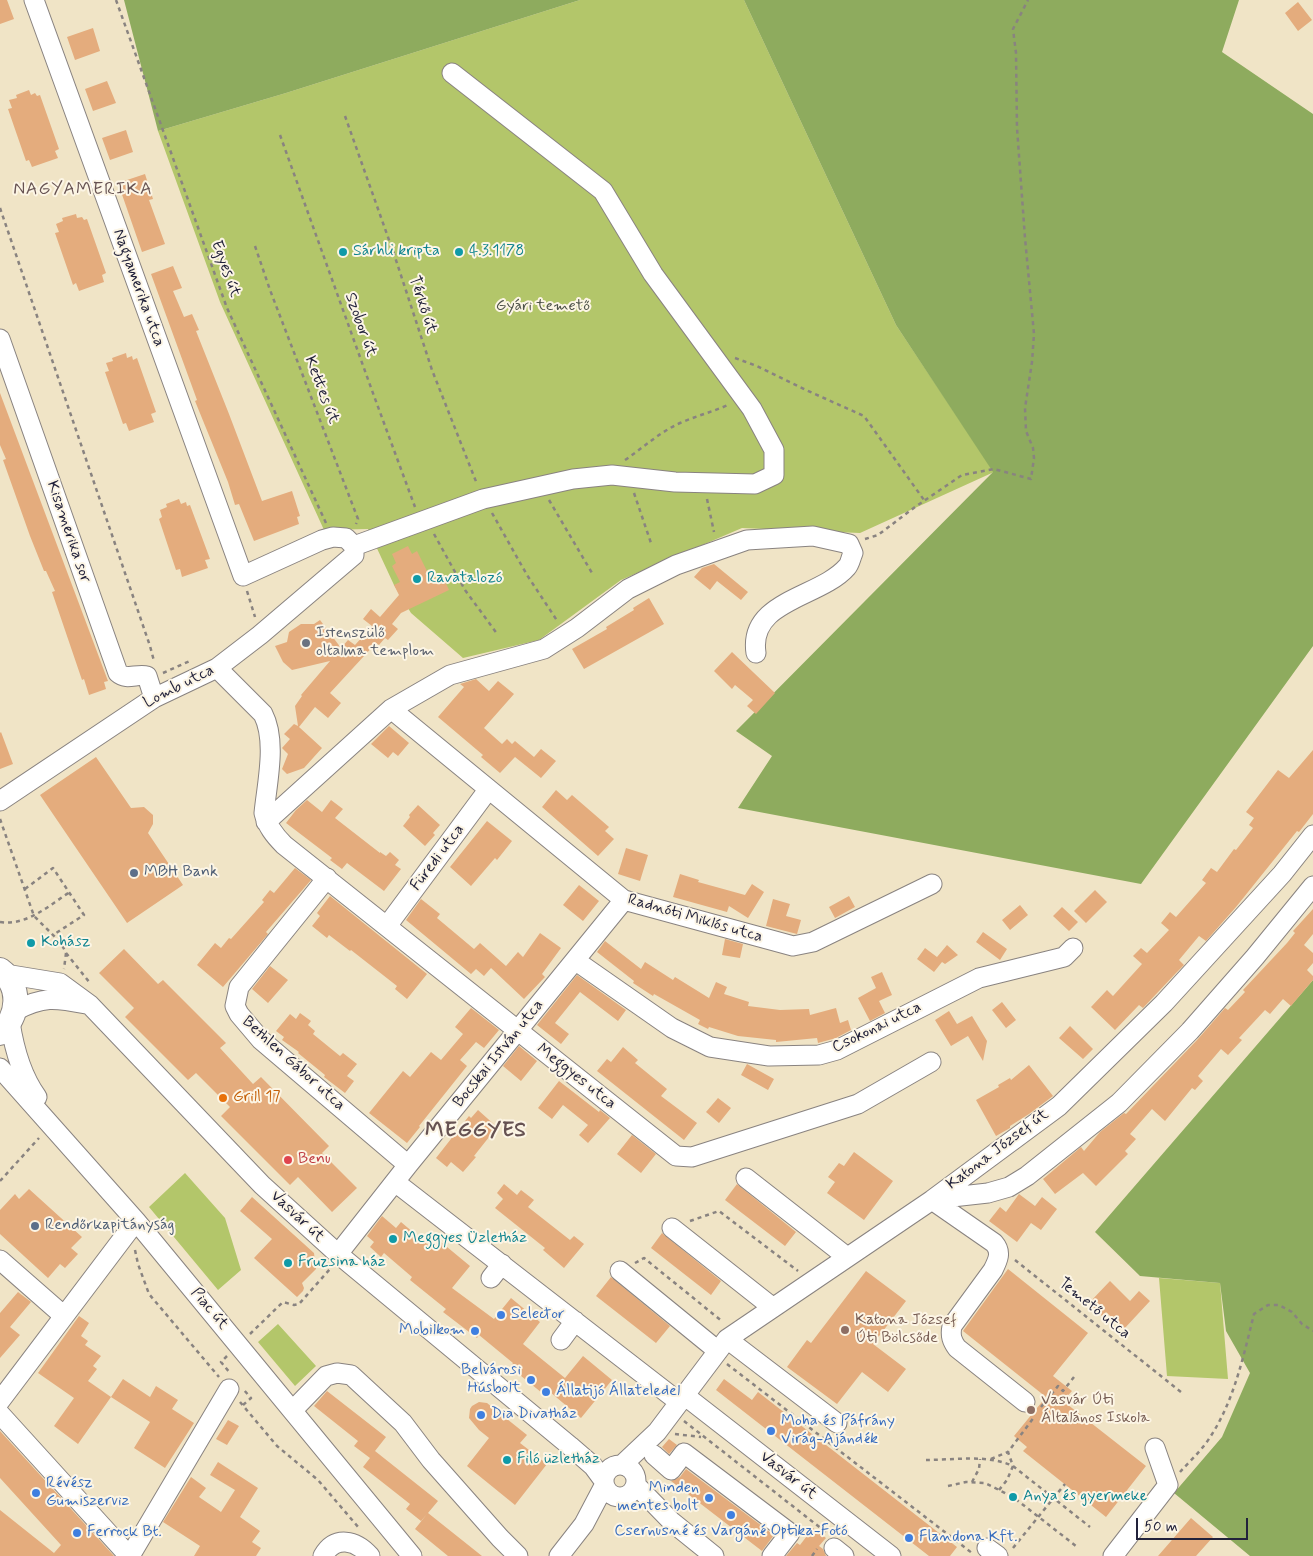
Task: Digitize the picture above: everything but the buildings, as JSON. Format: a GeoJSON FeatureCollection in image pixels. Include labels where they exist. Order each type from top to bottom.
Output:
{"type":"FeatureCollection","features":[{"type":"Feature","properties":{"kind":"main road"},"geometry":{"type":"LineString","coordinates":[[3,972],[15,991],[8,1022]]}},
{"type":"Feature","properties":{"kind":"street","name":"Nagyamerika utca"},"geometry":{"type":"LineString","coordinates":[[34,0],[243,576]]}},
{"type":"Feature","properties":{"kind":"street"},"geometry":{"type":"LineString","coordinates":[[243,576],[322,540],[346,547],[483,499],[573,479],[612,475],[675,482],[755,484],[774,475],[774,450],[752,409],[654,274],[603,191],[452,73]]}},
{"type":"Feature","properties":{"kind":"street","name":"Kisamerika sor"},"geometry":{"type":"LineString","coordinates":[[0,339],[118,673],[149,685]]}},
{"type":"Feature","properties":{"kind":"street"},"geometry":{"type":"LineString","coordinates":[[217,668],[264,714],[267,722],[271,741],[264,813],[266,822],[391,709],[450,675],[544,649],[567,635],[628,589],[676,565],[748,540],[813,536],[849,544],[853,553],[847,567],[826,584],[779,606],[762,623],[755,643],[756,653]]}},
{"type":"Feature","properties":{"kind":"street","name":"Lomb utca"},"geometry":{"type":"LineString","coordinates":[[0,800],[149,685],[217,668],[260,636],[346,547]]}},
{"type":"Feature","properties":{"kind":"street","name":"Radnóti Miklós utca"},"geometry":{"type":"LineString","coordinates":[[391,709],[624,900],[793,946],[813,942],[932,884]]}},
{"type":"Feature","properties":{"kind":"street","name":"Füredi utca"},"geometry":{"type":"LineString","coordinates":[[387,926],[488,790]]}},
{"type":"Feature","properties":{"kind":"street","name":"Meggyes utca"},"geometry":{"type":"LineString","coordinates":[[266,822],[284,845],[676,1156],[692,1157],[858,1104],[931,1062]]}},
{"type":"Feature","properties":{"kind":"street","name":"Katona József út"},"geometry":{"type":"LineString","coordinates":[[657,1432],[682,1406],[725,1344],[772,1307],[932,1200],[1066,1099],[1164,1003],[1282,874],[1313,835]]}},
{"type":"Feature","properties":{"kind":"street","name":"Bethlen Gábor utca"},"geometry":{"type":"LineString","coordinates":[[327,878],[239,987],[235,1006],[238,1014],[261,1040],[408,1165]]}},
{"type":"Feature","properties":{"kind":"street"},"geometry":{"type":"LineString","coordinates":[[932,1200],[988,1193],[1009,1187],[1027,1176],[1119,1103],[1196,1023],[1255,957],[1313,886]]}},
{"type":"Feature","properties":{"kind":"street","name":"Bocskai István utca"},"geometry":{"type":"LineString","coordinates":[[335,1260],[408,1165],[624,900]]}},
{"type":"Feature","properties":{"kind":"street","name":"Csokonai utca"},"geometry":{"type":"LineString","coordinates":[[576,960],[672,1028],[710,1047],[769,1056],[819,1055],[836,1050],[979,978],[1064,957],[1073,948]]}},
{"type":"Feature","properties":{"kind":"street","name":"Vasvár út"},"geometry":{"type":"LineString","coordinates":[[3,972],[60,983],[90,1005],[335,1260],[570,1446],[593,1466],[604,1484]]}},
{"type":"Feature","properties":{"kind":"street"},"geometry":{"type":"LineString","coordinates":[[90,1005],[71,1001],[43,999],[29,1003],[8,1022],[28,1085],[92,1173]]}},
{"type":"Feature","properties":{"kind":"street","name":"Piac út"},"geometry":{"type":"LineString","coordinates":[[0,1068],[92,1173],[132,1226],[293,1410],[412,1556]]}},
{"type":"Feature","properties":{"kind":"street"},"geometry":{"type":"LineString","coordinates":[[746,1178],[847,1257]]}},
{"type":"Feature","properties":{"kind":"street","name":"Vasvár út"},"geometry":{"type":"LineString","coordinates":[[395,1182],[496,1271],[575,1322],[642,1384],[682,1406],[891,1556]]}},
{"type":"Feature","properties":{"kind":"street"},"geometry":{"type":"LineString","coordinates":[[932,1200],[994,1243],[999,1252],[997,1263],[952,1326],[950,1333],[952,1341],[957,1348],[1025,1402]]}},
{"type":"Feature","properties":{"kind":"street"},"geometry":{"type":"LineString","coordinates":[[0,1401],[132,1226]]}},
{"type":"Feature","properties":{"kind":"street"},"geometry":{"type":"LineString","coordinates":[[672,1228],[772,1307]]}},
{"type":"Feature","properties":{"kind":"street"},"geometry":{"type":"LineString","coordinates":[[0,1260],[64,1316]]}},
{"type":"Feature","properties":{"kind":"street"},"geometry":{"type":"LineString","coordinates":[[620,1271],[837,1424]]}},
{"type":"Feature","properties":{"kind":"street"},"geometry":{"type":"LineString","coordinates":[[561,1340],[575,1322]]}},
{"type":"Feature","properties":{"kind":"street"},"geometry":{"type":"LineString","coordinates":[[293,1410],[326,1376],[337,1373],[351,1375],[403,1423],[431,1460],[518,1556]]}},
{"type":"Feature","properties":{"kind":"street"},"geometry":{"type":"LineString","coordinates":[[0,1414],[130,1556],[229,1389]]}},
{"type":"Feature","properties":{"kind":"street"},"geometry":{"type":"LineString","coordinates":[[588,1522],[604,1484],[607,1471],[619,1465],[657,1432]]}},
{"type":"Feature","properties":{"kind":"street"},"geometry":{"type":"LineString","coordinates":[[560,1556],[588,1522],[630,1489],[657,1432]]}},
{"type":"Feature","properties":{"kind":"street","name":"Vasvár út"},"geometry":{"type":"LineString","coordinates":[[570,1446],[598,1459],[619,1465]]}},
{"type":"Feature","properties":{"kind":"street"},"geometry":{"type":"LineString","coordinates":[[1113,1556],[1168,1486],[1156,1448]]}},
{"type":"Feature","properties":{"kind":"street"},"geometry":{"type":"LineString","coordinates":[[654,1455],[671,1470],[684,1453],[790,1533],[772,1556]]}},
{"type":"Feature","properties":{"kind":"street"},"geometry":{"type":"LineString","coordinates":[[619,1465],[631,1470],[630,1489]]}},
{"type":"Feature","properties":{"kind":"street"},"geometry":{"type":"LineString","coordinates":[[604,1484],[611,1495],[630,1489]]}},
{"type":"Feature","properties":{"kind":"street"},"geometry":{"type":"LineString","coordinates":[[630,1489],[714,1556]]}},
{"type":"Feature","properties":{"kind":"street"},"geometry":{"type":"LineString","coordinates":[[323,1556],[329,1548],[343,1542],[358,1545],[370,1556]]}},
{"type":"Feature","properties":{"kind":"path","name":"Egyes út"},"geometry":{"type":"LineString","coordinates":[[116,0],[226,308],[346,547]]}},
{"type":"Feature","properties":{"kind":"path"},"geometry":{"type":"LineString","coordinates":[[849,544],[878,535],[962,475],[994,468],[1031,478],[1034,458],[1033,448],[1026,431],[1025,408],[1034,334],[1017,128],[1016,53],[1013,29],[1028,0]]}},
{"type":"Feature","properties":{"kind":"path","name":"Térkő út"},"geometry":{"type":"LineString","coordinates":[[344,116],[394,254],[432,370],[483,499],[527,575],[567,635]]}},
{"type":"Feature","properties":{"kind":"path","name":"Szobor út"},"geometry":{"type":"LineString","coordinates":[[280,135],[374,396],[424,521],[465,590],[498,635]]}},
{"type":"Feature","properties":{"kind":"path"},"geometry":{"type":"LineString","coordinates":[[0,208],[150,646],[154,659],[150,671],[149,685]]}},
{"type":"Feature","properties":{"kind":"path","name":"Kettes út"},"geometry":{"type":"LineString","coordinates":[[255,246],[358,519],[346,547]]}},
{"type":"Feature","properties":{"kind":"path"},"geometry":{"type":"LineString","coordinates":[[708,348],[757,366],[864,416],[925,500]]}},
{"type":"Feature","properties":{"kind":"path"},"geometry":{"type":"LineString","coordinates":[[596,477],[627,459],[651,440],[681,423],[712,412],[743,397]]}},
{"type":"Feature","properties":{"kind":"path"},"geometry":{"type":"LineString","coordinates":[[628,477],[652,546]]}},
{"type":"Feature","properties":{"kind":"path"},"geometry":{"type":"LineString","coordinates":[[703,483],[714,532]]}},
{"type":"Feature","properties":{"kind":"path"},"geometry":{"type":"LineString","coordinates":[[541,486],[592,572]]}},
{"type":"Feature","properties":{"kind":"path"},"geometry":{"type":"LineString","coordinates":[[243,576],[255,617]]}},
{"type":"Feature","properties":{"kind":"path"},"geometry":{"type":"LineString","coordinates":[[250,621],[262,612]]}},
{"type":"Feature","properties":{"kind":"path"},"geometry":{"type":"LineString","coordinates":[[149,685],[164,672],[199,657]]}},
{"type":"Feature","properties":{"kind":"path"},"geometry":{"type":"LineString","coordinates":[[0,819],[34,916],[61,943],[66,953],[93,986]]}},
{"type":"Feature","properties":{"kind":"path"},"geometry":{"type":"LineString","coordinates":[[25,889],[53,868],[70,892],[84,915],[53,935]]}},
{"type":"Feature","properties":{"kind":"path"},"geometry":{"type":"LineString","coordinates":[[0,922],[20,922],[34,916],[70,892]]}},
{"type":"Feature","properties":{"kind":"path"},"geometry":{"type":"LineString","coordinates":[[64,973],[66,953]]}},
{"type":"Feature","properties":{"kind":"path"},"geometry":{"type":"LineString","coordinates":[[0,1182],[43,1132]]}},
{"type":"Feature","properties":{"kind":"path"},"geometry":{"type":"LineString","coordinates":[[672,1228],[720,1211],[801,1273]]}},
{"type":"Feature","properties":{"kind":"path"},"geometry":{"type":"LineString","coordinates":[[132,1226],[132,1236],[138,1264],[149,1294],[277,1446],[318,1480],[362,1531]]}},
{"type":"Feature","properties":{"kind":"path","name":"Temető utca"},"geometry":{"type":"LineString","coordinates":[[994,1243],[1181,1392]]}},
{"type":"Feature","properties":{"kind":"path"},"geometry":{"type":"LineString","coordinates":[[620,1271],[644,1258],[725,1344],[993,1552],[1039,1516],[1065,1484]]}},
{"type":"Feature","properties":{"kind":"path"},"geometry":{"type":"LineString","coordinates":[[249,1336],[283,1302],[294,1305],[299,1304],[335,1260]]}},
{"type":"Feature","properties":{"kind":"path"},"geometry":{"type":"LineString","coordinates":[[1168,1486],[1206,1443],[1222,1415],[1236,1383],[1254,1314],[1268,1305],[1279,1305],[1292,1312],[1302,1324],[1313,1331]]}},
{"type":"Feature","properties":{"kind":"path"},"geometry":{"type":"LineString","coordinates":[[990,1459],[1008,1452],[1058,1386],[1063,1391],[1074,1377]]}},
{"type":"Feature","properties":{"kind":"path"},"geometry":{"type":"LineString","coordinates":[[682,1406],[836,1546]]}},
{"type":"Feature","properties":{"kind":"path"},"geometry":{"type":"LineString","coordinates":[[999,1490],[1007,1480],[1013,1466],[1008,1452]]}},
{"type":"Feature","properties":{"kind":"path"},"geometry":{"type":"LineString","coordinates":[[972,1482],[979,1469],[980,1459]]}},
{"type":"Feature","properties":{"kind":"path"},"geometry":{"type":"LineString","coordinates":[[926,1460],[990,1459],[1002,1461],[1013,1466],[1090,1527]]}},
{"type":"Feature","properties":{"kind":"path"},"geometry":{"type":"LineString","coordinates":[[948,1486],[972,1482],[984,1483],[999,1490],[1013,1497],[1076,1546]]}},
{"type":"Feature","properties":{"kind":"path"},"geometry":{"type":"LineString","coordinates":[[812,1556],[815,1552]]}},
{"type":"Feature","properties":{"kind":"green space"},"geometry":{"type":"Polygon","coordinates":[[[124,0],[580,0],[286,93],[158,131],[124,0]]]}},
{"type":"Feature","properties":{"kind":"green space","name":"Gyári temető"},"geometry":{"type":"Polygon","coordinates":[[[580,0],[744,0],[896,325],[994,472],[860,533],[742,528],[621,580],[539,640],[463,658],[411,613],[394,585],[368,529],[324,530],[220,302],[158,131],[286,93],[580,0]]]}},
{"type":"Feature","properties":{"kind":"green space"},"geometry":{"type":"Polygon","coordinates":[[[744,0],[1239,0],[1222,52],[1313,114],[1313,646],[1141,884],[738,808],[772,756],[736,731],[993,472],[896,325],[744,0]]]}},
{"type":"Feature","properties":{"kind":"green space"},"geometry":{"type":"Polygon","coordinates":[[[1313,980],[1313,1556],[1250,1556],[1174,1493],[1222,1437],[1250,1373],[1226,1331],[1220,1283],[1140,1276],[1095,1232],[1313,980]]]}},
{"type":"Feature","properties":{"kind":"green space"},"geometry":{"type":"Polygon","coordinates":[[[185,1173],[225,1218],[241,1270],[218,1290],[149,1207],[185,1173]]]}},
{"type":"Feature","properties":{"kind":"green space"},"geometry":{"type":"Polygon","coordinates":[[[1159,1278],[1220,1283],[1228,1379],[1167,1376],[1159,1278]]]}},
{"type":"Feature","properties":{"kind":"green space"},"geometry":{"type":"Polygon","coordinates":[[[278,1324],[316,1366],[295,1386],[258,1342],[278,1324]]]}},
{"type":"Feature","properties":{"kind":"place","name":"Sárhli kripta"},"geometry":{"type":"Point","coordinates":[343,252]}},
{"type":"Feature","properties":{"kind":"place","name":"4.3.1178"},"geometry":{"type":"Point","coordinates":[459,252]}},
{"type":"Feature","properties":{"kind":"place","name":"Ravatalozó"},"geometry":{"type":"Point","coordinates":[417,579]}},
{"type":"Feature","properties":{"kind":"place","name":"Istenszülő oltalma templom"},"geometry":{"type":"Point","coordinates":[306,643]}},
{"type":"Feature","properties":{"kind":"place","name":"MBH Bank"},"geometry":{"type":"Point","coordinates":[134,873]}},
{"type":"Feature","properties":{"kind":"place","name":"Kohász"},"geometry":{"type":"Point","coordinates":[31,943]}},
{"type":"Feature","properties":{"kind":"place","name":"Grill 17"},"geometry":{"type":"Point","coordinates":[223,1098]}},
{"type":"Feature","properties":{"kind":"place","name":"Benu"},"geometry":{"type":"Point","coordinates":[288,1160]}},
{"type":"Feature","properties":{"kind":"place","name":"Rendőrkapitányság"},"geometry":{"type":"Point","coordinates":[35,1226]}},
{"type":"Feature","properties":{"kind":"place","name":"Meggyes Üzletház"},"geometry":{"type":"Point","coordinates":[393,1239]}},
{"type":"Feature","properties":{"kind":"place","name":"Fruzsina ház"},"geometry":{"type":"Point","coordinates":[288,1263]}},
{"type":"Feature","properties":{"kind":"place","name":"Selector"},"geometry":{"type":"Point","coordinates":[501,1315]}},
{"type":"Feature","properties":{"kind":"place","name":"Katona József Úti Bölcsőde"},"geometry":{"type":"Point","coordinates":[845,1330]}},
{"type":"Feature","properties":{"kind":"place","name":"Mobilkom"},"geometry":{"type":"Point","coordinates":[475,1331]}},
{"type":"Feature","properties":{"kind":"place","name":"Belvárosi Húsbolt"},"geometry":{"type":"Point","coordinates":[531,1380]}},
{"type":"Feature","properties":{"kind":"place","name":"Állatijó Állateledel"},"geometry":{"type":"Point","coordinates":[546,1392]}},
{"type":"Feature","properties":{"kind":"place","name":"Vasvár Úti Általános Iskola"},"geometry":{"type":"Point","coordinates":[1031,1410]}},
{"type":"Feature","properties":{"kind":"place","name":"Dia Divatház"},"geometry":{"type":"Point","coordinates":[481,1415]}},
{"type":"Feature","properties":{"kind":"place","name":"Moha és Páfrány Virág-Ajándék"},"geometry":{"type":"Point","coordinates":[771,1431]}},
{"type":"Feature","properties":{"kind":"place","name":"Filó üzletház"},"geometry":{"type":"Point","coordinates":[507,1460]}},
{"type":"Feature","properties":{"kind":"place","name":"Révész Gumiszerviz"},"geometry":{"type":"Point","coordinates":[36,1493]}},
{"type":"Feature","properties":{"kind":"place","name":"Anya és gyermeke"},"geometry":{"type":"Point","coordinates":[1013,1497]}},
{"type":"Feature","properties":{"kind":"place","name":"Minden mentes bolt"},"geometry":{"type":"Point","coordinates":[709,1498]}},
{"type":"Feature","properties":{"kind":"place","name":"Csernusné és Vargáné Optika-Fotó"},"geometry":{"type":"Point","coordinates":[731,1515]}},
{"type":"Feature","properties":{"kind":"place","name":"Ferrock Bt."},"geometry":{"type":"Point","coordinates":[77,1533]}},
{"type":"Feature","properties":{"kind":"place","name":"Flandona Kft."},"geometry":{"type":"Point","coordinates":[909,1538]}},
{"type":"Feature","properties":{"kind":"district","name":"NAGYAMERIKA"},"geometry":{"type":"Point","coordinates":[83,190]}},
{"type":"Feature","properties":{"kind":"district","name":"MEGGYES"},"geometry":{"type":"Point","coordinates":[476,1132]}}]}
